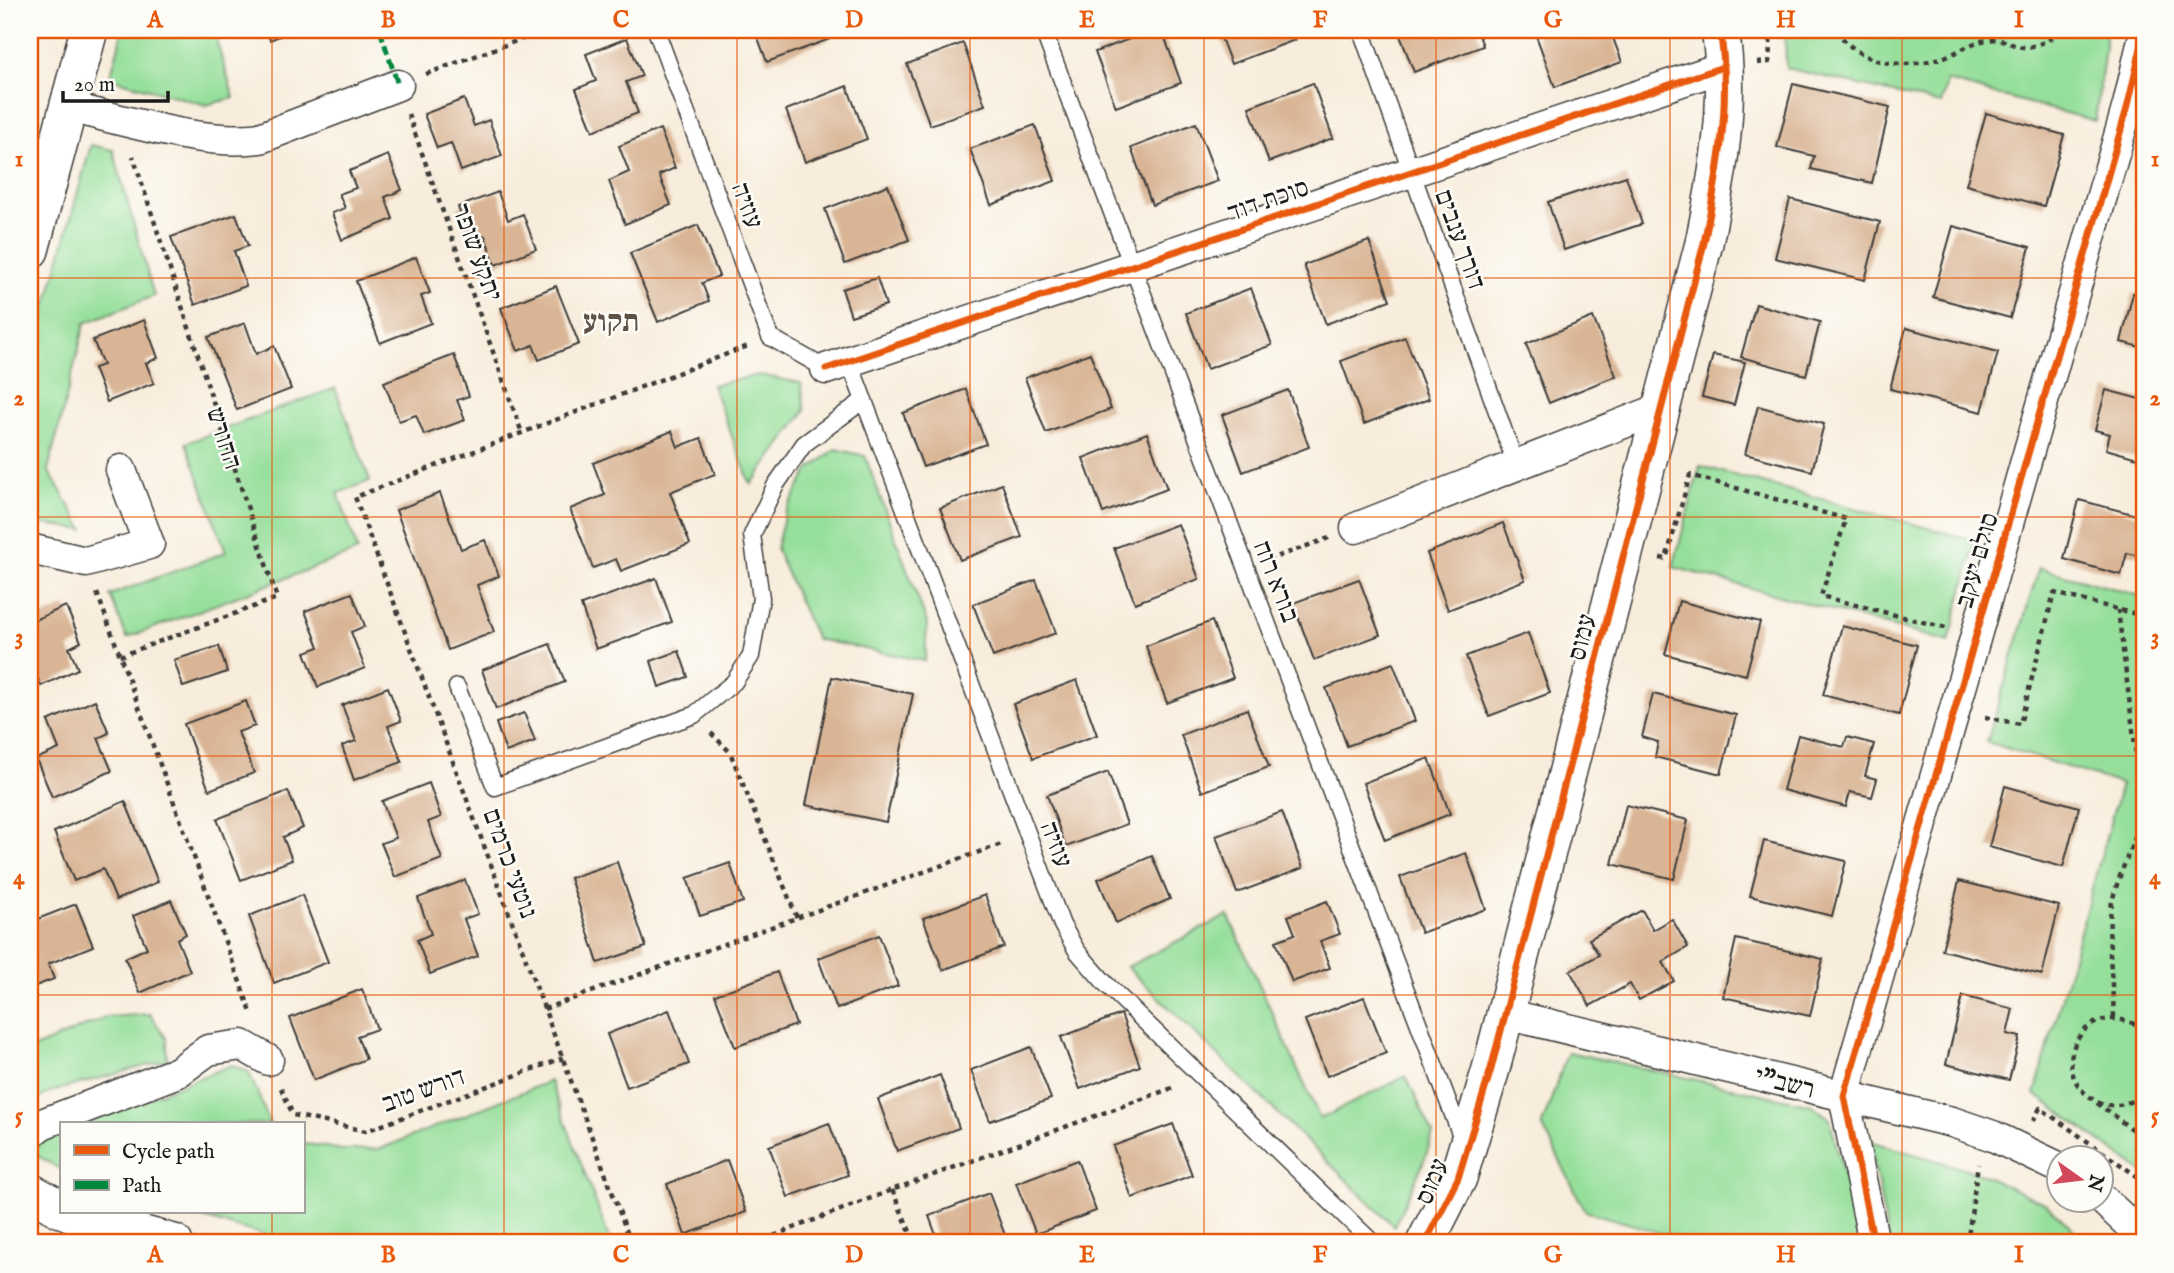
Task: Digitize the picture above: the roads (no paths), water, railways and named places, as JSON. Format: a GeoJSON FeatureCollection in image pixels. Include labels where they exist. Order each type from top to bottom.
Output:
{"type":"FeatureCollection","features":[{"type":"Feature","properties":{"kind":"street"},"geometry":{"type":"LineString","coordinates":[[30,250],[89,30]]}},
{"type":"Feature","properties":{"kind":"street","name":"עמוס"},"geometry":{"type":"LineString","coordinates":[[1425,1243],[1458,1178],[1506,1014],[1704,243],[1717,180],[1723,113],[1720,30]]}},
{"type":"Feature","properties":{"kind":"street","name":"סולם יעקב"},"geometry":{"type":"LineString","coordinates":[[1843,1096],[2124,118],[2144,35]]}},
{"type":"Feature","properties":{"kind":"street","name":"סוכת דוד"},"geometry":{"type":"LineString","coordinates":[[838,365],[1723,67]]}},
{"type":"Feature","properties":{"kind":"street"},"geometry":{"type":"LineString","coordinates":[[68,107],[209,139],[237,141],[260,138],[398,85]]}},
{"type":"Feature","properties":{"kind":"street"},"geometry":{"type":"LineString","coordinates":[[1356,528],[1661,408]]}},
{"type":"Feature","properties":{"kind":"street"},"geometry":{"type":"LineString","coordinates":[[30,549],[86,562],[149,544],[121,470]]}},
{"type":"Feature","properties":{"kind":"street","name":"רשב\"י"},"geometry":{"type":"LineString","coordinates":[[1506,1014],[1982,1132],[2044,1160]]}},
{"type":"Feature","properties":{"kind":"street"},"geometry":{"type":"LineString","coordinates":[[30,1133],[43,1124],[178,1072],[208,1050],[242,1045],[268,1060]]}},
{"type":"Feature","properties":{"kind":"street"},"geometry":{"type":"LineString","coordinates":[[1843,1096],[1874,1243]]}},
{"type":"Feature","properties":{"kind":"street"},"geometry":{"type":"LineString","coordinates":[[30,1192],[60,1208]]}},
{"type":"Feature","properties":{"kind":"street"},"geometry":{"type":"LineString","coordinates":[[2114,1210],[2144,1243]]}},
{"type":"Feature","properties":{"kind":"street"},"geometry":{"type":"LineString","coordinates":[[75,1214],[174,1243]]}},
{"type":"Feature","properties":{"kind":"lane","name":"עוזיה"},"geometry":{"type":"LineString","coordinates":[[656,30],[771,337],[838,365],[864,400],[1027,835],[1062,925],[1077,951],[1105,983],[1373,1243]]}},
{"type":"Feature","properties":{"kind":"lane","name":"בורא רוח"},"geometry":{"type":"LineString","coordinates":[[1043,30],[1466,1150]]}},
{"type":"Feature","properties":{"kind":"lane","name":"דורך ענבים"},"geometry":{"type":"LineString","coordinates":[[1361,30],[1516,465]]}},
{"type":"Feature","properties":{"kind":"lane"},"geometry":{"type":"LineString","coordinates":[[457,687],[495,787],[694,715],[734,682],[751,656],[761,598],[752,535],[775,486],[804,444],[864,400]]}},
{"type":"Feature","properties":{"kind":"district","name":"תקוע"},"geometry":{"type":"Point","coordinates":[611,321]}}]}
